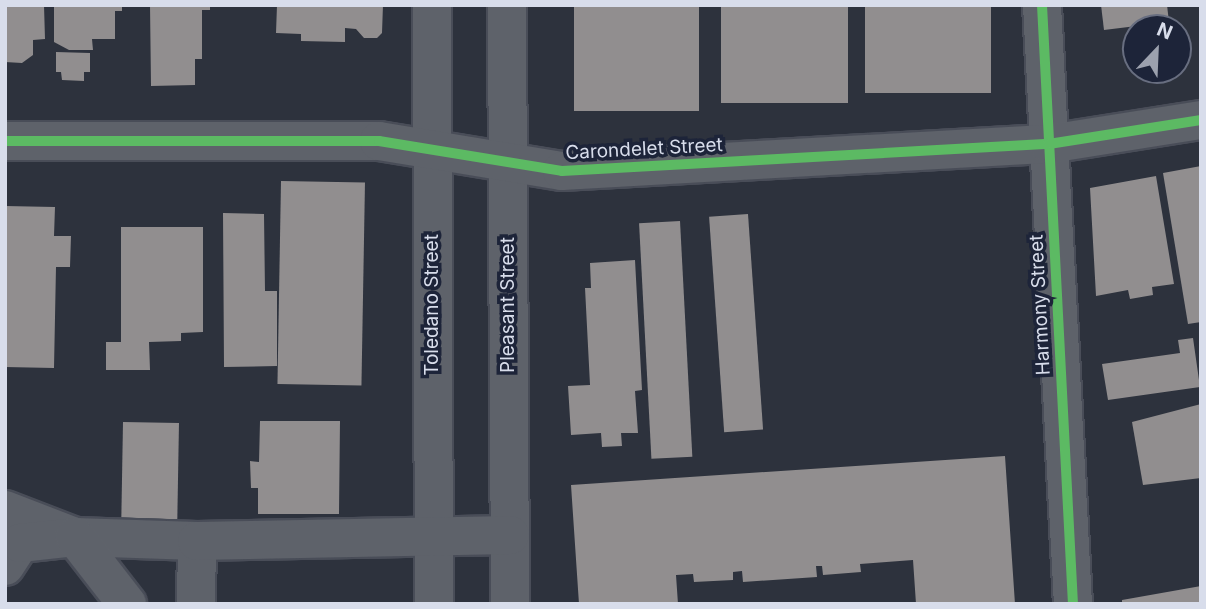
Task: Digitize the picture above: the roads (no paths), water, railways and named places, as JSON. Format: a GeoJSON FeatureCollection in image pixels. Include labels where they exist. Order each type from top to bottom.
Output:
{"type":"FeatureCollection","features":[{"type":"Feature","properties":{"kind":"street","name":"Toledano Street"},"geometry":{"type":"LineString","coordinates":[[432,5],[434,604]]}},
{"type":"Feature","properties":{"kind":"street","name":"Pleasant Street"},"geometry":{"type":"LineString","coordinates":[[507,5],[510,604]]}},
{"type":"Feature","properties":{"kind":"street","name":"Harmony Street"},"geometry":{"type":"LineString","coordinates":[[1042,5],[1073,604]]}},
{"type":"Feature","properties":{"kind":"street","name":"Carondelet Street"},"geometry":{"type":"LineString","coordinates":[[5,141],[379,141],[562,171],[1049,144],[1201,120]]}},
{"type":"Feature","properties":{"kind":"street"},"geometry":{"type":"LineString","coordinates":[[5,510],[75,537],[127,604]]}},
{"type":"Feature","properties":{"kind":"street"},"geometry":{"type":"LineString","coordinates":[[5,566],[20,543],[75,537],[197,541],[510,535]]}},
{"type":"Feature","properties":{"kind":"street"},"geometry":{"type":"LineString","coordinates":[[196,604],[197,541]]}}]}
